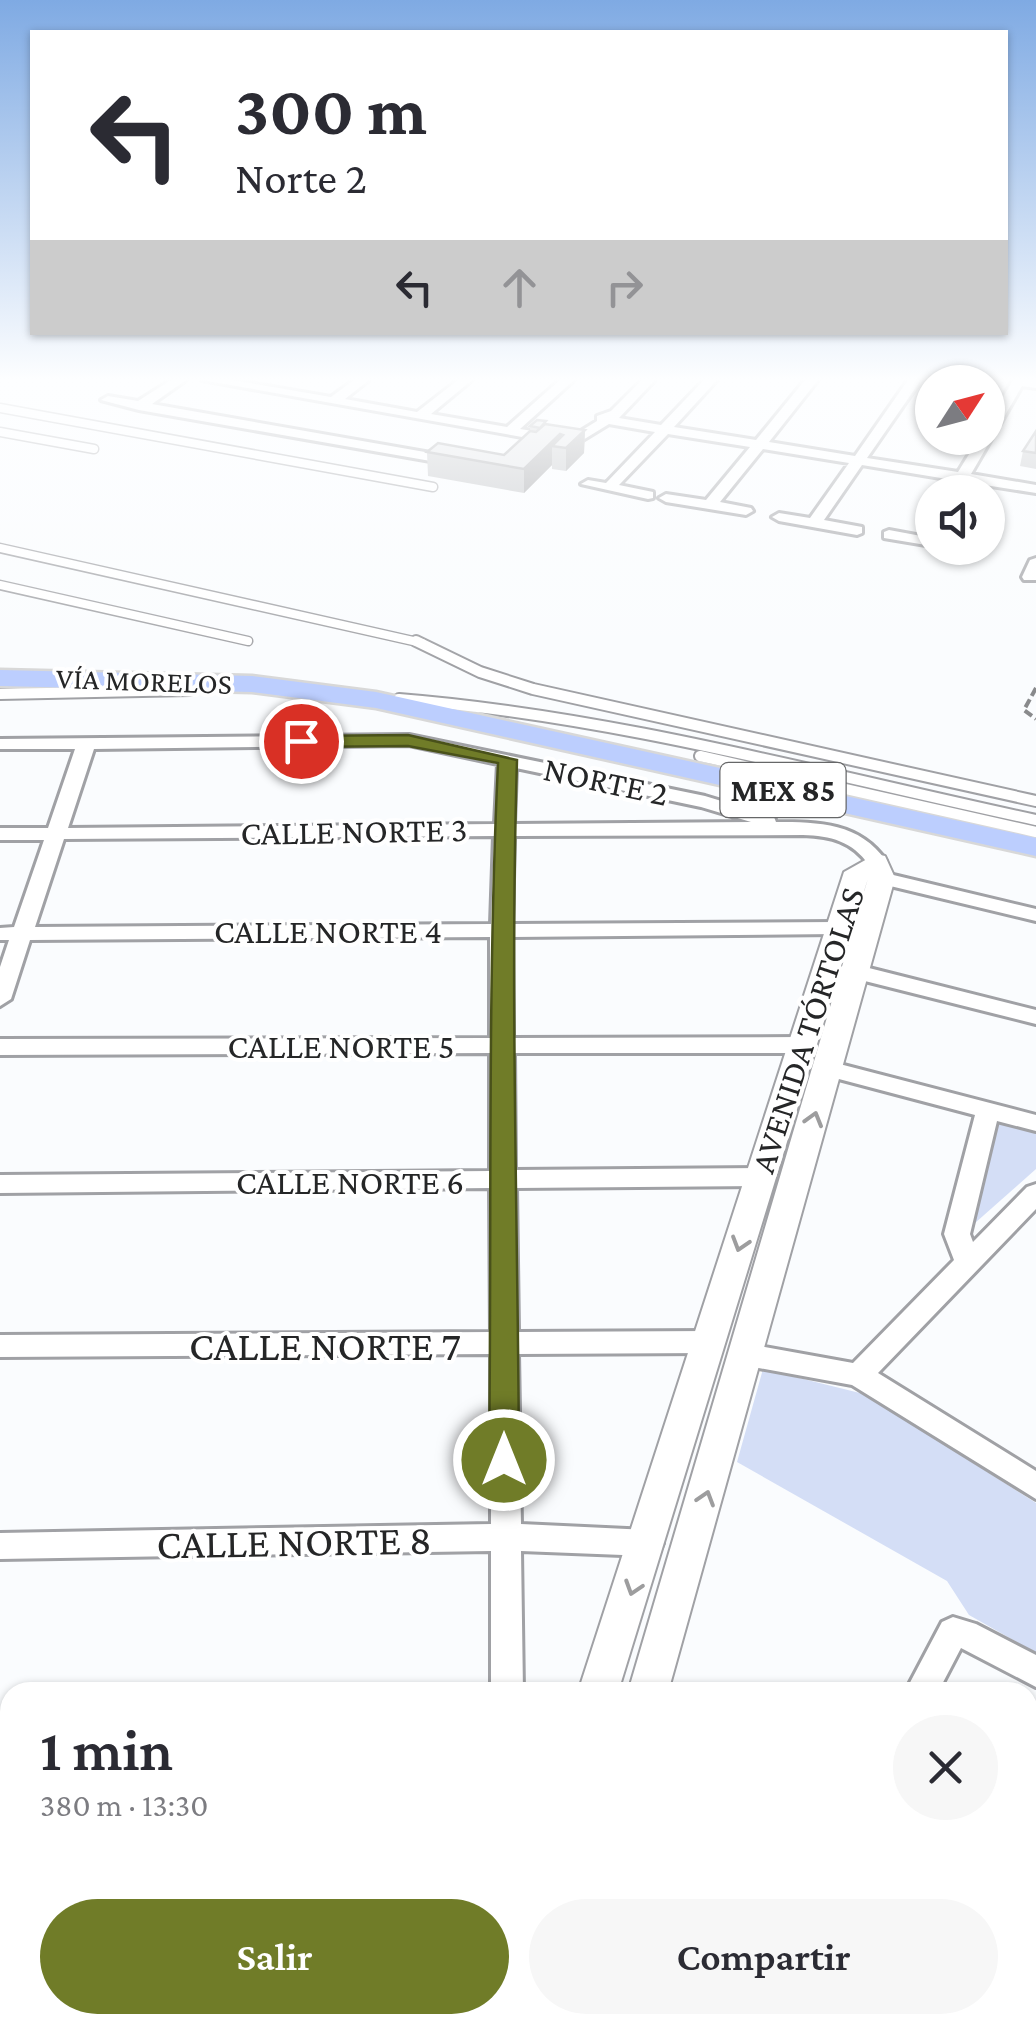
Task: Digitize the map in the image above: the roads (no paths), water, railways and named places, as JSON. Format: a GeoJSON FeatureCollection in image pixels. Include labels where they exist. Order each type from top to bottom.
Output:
{"type":"FeatureCollection","features":[{"type":"Feature","properties":{"kind":"main road","name":"VÍA MORELOS"},"geometry":{"type":"LineString","coordinates":[[0,681],[142,678],[353,696],[477,719],[530,734]]}},
{"type":"Feature","properties":{"kind":"main road","name":"VÍA MORELOS"},"geometry":{"type":"LineString","coordinates":[[0,697],[240,700],[401,714],[530,734]]}},
{"type":"Feature","properties":{"kind":"main road","name":"MEX 85"},"geometry":{"type":"LineString","coordinates":[[530,734],[1036,847]]}},
{"type":"Feature","properties":{"kind":"street"},"geometry":{"type":"LineString","coordinates":[[609,488],[621,475]]}},
{"type":"Feature","properties":{"kind":"street"},"geometry":{"type":"LineString","coordinates":[[710,505],[734,475]]}},
{"type":"Feature","properties":{"kind":"street"},"geometry":{"type":"LineString","coordinates":[[814,522],[847,475]]}},
{"type":"Feature","properties":{"kind":"street"},"geometry":{"type":"LineString","coordinates":[[588,484],[648,495]]}},
{"type":"Feature","properties":{"kind":"street"},"geometry":{"type":"LineString","coordinates":[[1005,484],[1036,489]]}},
{"type":"Feature","properties":{"kind":"street"},"geometry":{"type":"LineString","coordinates":[[666,498],[746,511]]}},
{"type":"Feature","properties":{"kind":"street"},"geometry":{"type":"LineString","coordinates":[[779,517],[858,530]]}},
{"type":"Feature","properties":{"kind":"street"},"geometry":{"type":"LineString","coordinates":[[889,536],[915,537]]}},
{"type":"Feature","properties":{"kind":"street","name":"NORTE 2"},"geometry":{"type":"LineString","coordinates":[[0,744],[408,740],[705,802],[791,828]]}},
{"type":"Feature","properties":{"kind":"street"},"geometry":{"type":"LineString","coordinates":[[0,1000],[11,934],[56,834],[86,744]]}},
{"type":"Feature","properties":{"kind":"street"},"geometry":{"type":"LineString","coordinates":[[507,760],[501,930],[506,1046],[504,1537],[508,1682]]}},
{"type":"Feature","properties":{"kind":"street","name":"CALLE NORTE 3"},"geometry":{"type":"LineString","coordinates":[[0,834],[791,828],[842,834],[864,843],[872,870]]}},
{"type":"Feature","properties":{"kind":"street"},"geometry":{"type":"LineString","coordinates":[[872,870],[1036,915]]}},
{"type":"Feature","properties":{"kind":"street","name":"AVENIDA TÓRTOLAS"},"geometry":{"type":"LineString","coordinates":[[601,1682],[837,928],[872,870]]}},
{"type":"Feature","properties":{"kind":"street","name":"AVENIDA TÓRTOLAS"},"geometry":{"type":"LineString","coordinates":[[651,1682],[857,972],[872,870]]}},
{"type":"Feature","properties":{"kind":"street","name":"CALLE NORTE 4"},"geometry":{"type":"LineString","coordinates":[[11,934],[837,928]]}},
{"type":"Feature","properties":{"kind":"street"},"geometry":{"type":"LineString","coordinates":[[857,972],[1036,1017]]}},
{"type":"Feature","properties":{"kind":"street","name":"CALLE NORTE 5"},"geometry":{"type":"LineString","coordinates":[[0,1048],[802,1045]]}},
{"type":"Feature","properties":{"kind":"street"},"geometry":{"type":"LineString","coordinates":[[828,1069],[1036,1123]]}},
{"type":"Feature","properties":{"kind":"street"},"geometry":{"type":"LineString","coordinates":[[968,1262],[957,1234],[988,1111]]}},
{"type":"Feature","properties":{"kind":"street","name":"CALLE NORTE 6"},"geometry":{"type":"LineString","coordinates":[[0,1184],[761,1176]]}},
{"type":"Feature","properties":{"kind":"street"},"geometry":{"type":"LineString","coordinates":[[859,1375],[1036,1194]]}},
{"type":"Feature","properties":{"kind":"street","name":"CALLE NORTE 7"},"geometry":{"type":"LineString","coordinates":[[0,1346],[710,1342]]}},
{"type":"Feature","properties":{"kind":"street"},"geometry":{"type":"LineString","coordinates":[[748,1355],[859,1375],[1036,1486]]}},
{"type":"Feature","properties":{"kind":"street","name":"CALLE NORTE 8"},"geometry":{"type":"LineString","coordinates":[[0,1546],[504,1537],[648,1542]]}},
{"type":"Feature","properties":{"kind":"street"},"geometry":{"type":"LineString","coordinates":[[926,1682],[953,1632],[966,1634],[1036,1672]]}},
{"type":"Feature","properties":{"kind":"lane"},"geometry":{"type":"LineString","coordinates":[[367,475],[434,487]]}},
{"type":"Feature","properties":{"kind":"lane"},"geometry":{"type":"LineString","coordinates":[[0,548],[417,641],[480,672],[533,689],[1036,800]]}},
{"type":"Feature","properties":{"kind":"lane"},"geometry":{"type":"LineString","coordinates":[[0,585],[248,641]]}},
{"type":"Feature","properties":{"kind":"lane"},"geometry":{"type":"LineString","coordinates":[[0,681],[108,683],[460,704],[1036,820]]}},
{"type":"Feature","properties":{"kind":"lane"},"geometry":{"type":"LineString","coordinates":[[0,697],[180,690]]}},
{"type":"Feature","properties":{"kind":"lane"},"geometry":{"type":"LineString","coordinates":[[614,733],[1036,832]]}}]}
